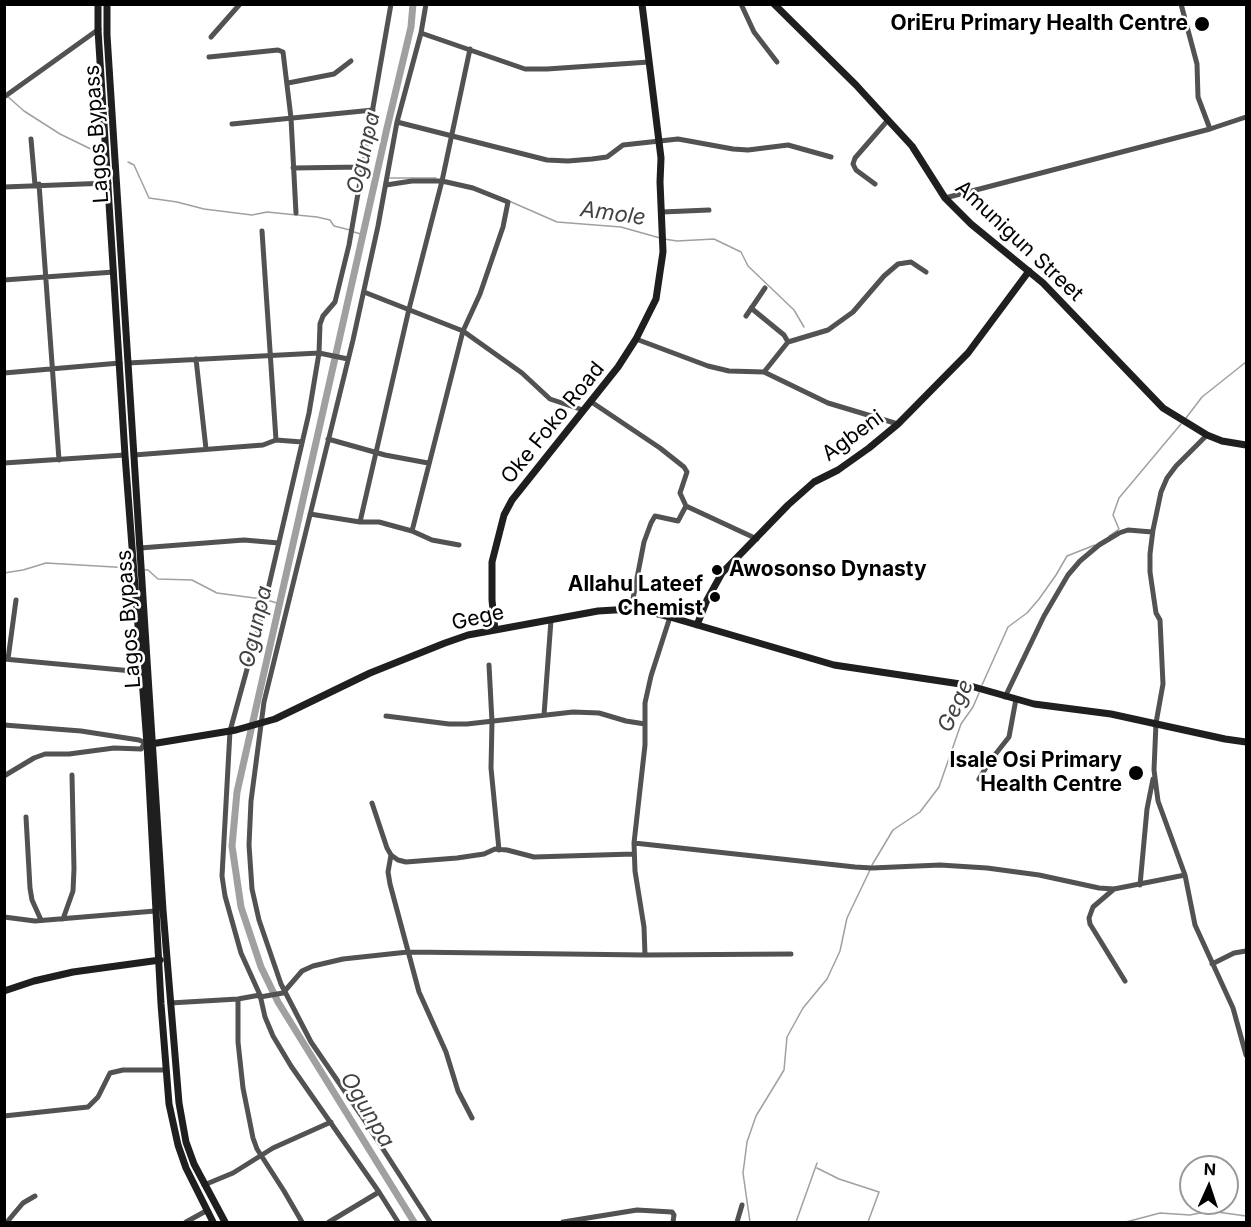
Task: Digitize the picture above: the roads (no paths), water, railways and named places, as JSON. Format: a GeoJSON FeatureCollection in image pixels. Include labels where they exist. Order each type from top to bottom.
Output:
{"type":"FeatureCollection","features":[{"type":"Feature","properties":{"kind":"main road","name":"Lagos Bypass"},"geometry":{"type":"LineString","coordinates":[[98,4],[114,272],[134,455],[155,911],[169,1104],[178,1145],[206,1211],[213,1222]]}},
{"type":"Feature","properties":{"kind":"main road","name":"Lagos Bypass"},"geometry":{"type":"LineString","coordinates":[[107,4],[106,27],[124,363],[125,455],[170,1003],[186,1143],[204,1185],[225,1222]]}},
{"type":"Feature","properties":{"kind":"main road","name":"Oke Foko Road"},"geometry":{"type":"LineString","coordinates":[[495,630],[492,562],[504,515],[512,500],[618,367],[636,339],[656,299],[660,283],[663,238],[660,140],[642,4]]}},
{"type":"Feature","properties":{"kind":"main road","name":"Amunigun Street"},"geometry":{"type":"LineString","coordinates":[[778,6],[912,146],[945,198],[972,224],[1029,271],[1086,326],[1149,396],[1162,408],[1207,435],[1222,441],[1246,445]]}},
{"type":"Feature","properties":{"kind":"main road","name":"Agbeni"},"geometry":{"type":"LineString","coordinates":[[697,625],[707,600],[722,573],[788,505],[814,482],[838,470],[898,424],[968,353],[1029,271]]}},
{"type":"Feature","properties":{"kind":"main road","name":"Gege"},"geometry":{"type":"LineString","coordinates":[[149,744],[258,725],[370,673],[468,635],[598,611],[631,609],[670,617],[834,665],[967,685],[1035,704],[1111,714],[1226,740],[1246,742]]}},
{"type":"Feature","properties":{"kind":"main road"},"geometry":{"type":"LineString","coordinates":[[4,991],[74,972],[167,960]]}},
{"type":"Feature","properties":{"kind":"street"},"geometry":{"type":"LineString","coordinates":[[211,37],[240,4]]}},
{"type":"Feature","properties":{"kind":"street"},"geometry":{"type":"LineString","coordinates":[[392,4],[349,245],[334,302],[320,324],[320,353],[314,387],[233,730],[222,876],[227,905],[241,953],[260,996],[273,1036],[398,1222]]}},
{"type":"Feature","properties":{"kind":"street"},"geometry":{"type":"LineString","coordinates":[[426,4],[421,33],[397,122],[363,292],[258,725],[251,801],[250,871],[259,920],[284,993],[311,1042],[430,1222]]}},
{"type":"Feature","properties":{"kind":"street"},"geometry":{"type":"LineString","coordinates":[[741,4],[754,32],[777,62]]}},
{"type":"Feature","properties":{"kind":"street"},"geometry":{"type":"LineString","coordinates":[[1181,4],[1197,64],[1198,97],[1210,129]]}},
{"type":"Feature","properties":{"kind":"street"},"geometry":{"type":"LineString","coordinates":[[4,97],[98,30],[106,27]]}},
{"type":"Feature","properties":{"kind":"street"},"geometry":{"type":"LineString","coordinates":[[421,33],[525,69],[649,62]]}},
{"type":"Feature","properties":{"kind":"street"},"geometry":{"type":"LineString","coordinates":[[360,522],[409,309],[442,181],[470,49]]}},
{"type":"Feature","properties":{"kind":"street"},"geometry":{"type":"LineString","coordinates":[[209,57],[278,50],[283,52],[291,118],[296,213]]}},
{"type":"Feature","properties":{"kind":"street"},"geometry":{"type":"LineString","coordinates":[[288,83],[334,74],[351,61]]}},
{"type":"Feature","properties":{"kind":"street"},"geometry":{"type":"LineString","coordinates":[[232,124],[373,110]]}},
{"type":"Feature","properties":{"kind":"street"},"geometry":{"type":"LineString","coordinates":[[945,198],[1210,129],[1246,117]]}},
{"type":"Feature","properties":{"kind":"street"},"geometry":{"type":"LineString","coordinates":[[874,184],[852,164],[888,120]]}},
{"type":"Feature","properties":{"kind":"street"},"geometry":{"type":"LineString","coordinates":[[397,122],[524,155],[568,161],[607,156],[624,145],[660,140],[678,140],[748,150],[789,145],[831,157]]}},
{"type":"Feature","properties":{"kind":"street"},"geometry":{"type":"LineString","coordinates":[[31,139],[54,368],[59,460]]}},
{"type":"Feature","properties":{"kind":"street"},"geometry":{"type":"LineString","coordinates":[[293,168],[363,167]]}},
{"type":"Feature","properties":{"kind":"street"},"geometry":{"type":"LineString","coordinates":[[386,185],[412,181],[442,181],[473,188],[508,202],[503,227],[480,294],[463,331],[412,531]]}},
{"type":"Feature","properties":{"kind":"street"},"geometry":{"type":"LineString","coordinates":[[4,187],[109,183]]}},
{"type":"Feature","properties":{"kind":"street"},"geometry":{"type":"LineString","coordinates":[[662,212],[709,210]]}},
{"type":"Feature","properties":{"kind":"street"},"geometry":{"type":"LineString","coordinates":[[262,231],[276,441]]}},
{"type":"Feature","properties":{"kind":"street"},"geometry":{"type":"LineString","coordinates":[[764,372],[788,342],[828,330],[853,312],[884,276],[898,264],[911,262],[926,272]]}},
{"type":"Feature","properties":{"kind":"street"},"geometry":{"type":"LineString","coordinates":[[4,280],[114,272]]}},
{"type":"Feature","properties":{"kind":"street"},"geometry":{"type":"LineString","coordinates":[[746,316],[765,288]]}},
{"type":"Feature","properties":{"kind":"street"},"geometry":{"type":"LineString","coordinates":[[363,292],[463,331],[522,373],[550,399],[583,410]]}},
{"type":"Feature","properties":{"kind":"street"},"geometry":{"type":"LineString","coordinates":[[751,308],[784,335],[788,342]]}},
{"type":"Feature","properties":{"kind":"street"},"geometry":{"type":"LineString","coordinates":[[636,339],[708,366],[729,371],[764,372],[828,403],[898,424]]}},
{"type":"Feature","properties":{"kind":"street"},"geometry":{"type":"LineString","coordinates":[[4,373],[269,354],[320,353],[346,359]]}},
{"type":"Feature","properties":{"kind":"street"},"geometry":{"type":"LineString","coordinates":[[196,359],[206,449]]}},
{"type":"Feature","properties":{"kind":"street"},"geometry":{"type":"LineString","coordinates":[[590,401],[618,418],[684,467],[687,472],[680,493],[686,506],[757,539]]}},
{"type":"Feature","properties":{"kind":"street"},"geometry":{"type":"LineString","coordinates":[[1140,885],[1147,809],[1154,770],[1156,723],[1164,684],[1160,620],[1156,613],[1150,572],[1152,532],[1157,505],[1167,478],[1207,435]]}},
{"type":"Feature","properties":{"kind":"street"},"geometry":{"type":"LineString","coordinates":[[328,439],[385,455],[428,463]]}},
{"type":"Feature","properties":{"kind":"street"},"geometry":{"type":"LineString","coordinates":[[134,455],[263,445],[276,441],[302,442]]}},
{"type":"Feature","properties":{"kind":"street"},"geometry":{"type":"LineString","coordinates":[[4,463],[125,455]]}},
{"type":"Feature","properties":{"kind":"street"},"geometry":{"type":"LineString","coordinates":[[631,609],[639,562],[651,523],[655,516],[678,521],[686,506]]}},
{"type":"Feature","properties":{"kind":"street"},"geometry":{"type":"LineString","coordinates":[[310,514],[360,522],[380,522],[412,531],[432,540],[459,546]]}},
{"type":"Feature","properties":{"kind":"street"},"geometry":{"type":"LineString","coordinates":[[1005,697],[1044,616],[1068,575],[1080,561],[1099,545],[1119,533],[1128,530],[1152,532]]}},
{"type":"Feature","properties":{"kind":"street"},"geometry":{"type":"LineString","coordinates":[[140,548],[244,540],[279,543]]}},
{"type":"Feature","properties":{"kind":"street"},"geometry":{"type":"LineString","coordinates":[[16,600],[6,659],[143,672]]}},
{"type":"Feature","properties":{"kind":"street"},"geometry":{"type":"LineString","coordinates":[[645,955],[644,927],[633,843],[645,745],[645,703],[670,617]]}},
{"type":"Feature","properties":{"kind":"street"},"geometry":{"type":"LineString","coordinates":[[544,715],[551,620]]}},
{"type":"Feature","properties":{"kind":"street"},"geometry":{"type":"LineString","coordinates":[[489,665],[492,722],[491,768],[499,849]]}},
{"type":"Feature","properties":{"kind":"street"},"geometry":{"type":"LineString","coordinates":[[979,779],[990,760],[1009,737],[1016,699]]}},
{"type":"Feature","properties":{"kind":"street"},"geometry":{"type":"LineString","coordinates":[[386,716],[449,724],[492,722],[573,712],[599,713],[645,724]]}},
{"type":"Feature","properties":{"kind":"street"},"geometry":{"type":"LineString","coordinates":[[4,724],[81,731],[139,740],[149,744]]}},
{"type":"Feature","properties":{"kind":"street"},"geometry":{"type":"LineString","coordinates":[[4,776],[45,754],[69,754],[114,748],[141,749],[149,744]]}},
{"type":"Feature","properties":{"kind":"street"},"geometry":{"type":"LineString","coordinates":[[1154,770],[1158,801],[1185,875],[1195,925],[1233,1008],[1246,1055]]}},
{"type":"Feature","properties":{"kind":"street"},"geometry":{"type":"LineString","coordinates":[[63,919],[73,891],[72,775]]}},
{"type":"Feature","properties":{"kind":"street"},"geometry":{"type":"LineString","coordinates":[[372,803],[381,833],[391,855],[406,862],[466,857],[499,849],[534,857],[633,854]]}},
{"type":"Feature","properties":{"kind":"street"},"geometry":{"type":"LineString","coordinates":[[26,817],[30,888],[32,900],[41,920]]}},
{"type":"Feature","properties":{"kind":"street"},"geometry":{"type":"LineString","coordinates":[[633,843],[855,867],[939,865],[987,868],[1114,889],[1185,875]]}},
{"type":"Feature","properties":{"kind":"street"},"geometry":{"type":"LineString","coordinates":[[391,855],[388,872],[390,884],[419,992],[446,1052],[458,1091],[472,1118]]}},
{"type":"Feature","properties":{"kind":"street"},"geometry":{"type":"LineString","coordinates":[[1114,889],[1094,907],[1089,918],[1090,924],[1125,981]]}},
{"type":"Feature","properties":{"kind":"street"},"geometry":{"type":"LineString","coordinates":[[4,917],[41,920],[155,911]]}},
{"type":"Feature","properties":{"kind":"street"},"geometry":{"type":"LineString","coordinates":[[1212,964],[1234,953],[1246,951]]}},
{"type":"Feature","properties":{"kind":"street"},"geometry":{"type":"LineString","coordinates":[[170,1003],[238,999],[284,993],[302,971],[313,966],[343,959],[408,952],[791,954]]}},
{"type":"Feature","properties":{"kind":"street"},"geometry":{"type":"LineString","coordinates":[[238,999],[238,1042],[243,1088],[254,1138],[261,1156],[302,1222]]}},
{"type":"Feature","properties":{"kind":"street"},"geometry":{"type":"LineString","coordinates":[[4,1116],[88,1107],[98,1097],[110,1073],[123,1070],[166,1070]]}},
{"type":"Feature","properties":{"kind":"street"},"geometry":{"type":"LineString","coordinates":[[204,1185],[233,1173],[273,1148],[331,1122]]}},
{"type":"Feature","properties":{"kind":"street"},"geometry":{"type":"LineString","coordinates":[[329,1222],[379,1192]]}},
{"type":"Feature","properties":{"kind":"street"},"geometry":{"type":"LineString","coordinates":[[8,1222],[23,1203],[35,1196]]}},
{"type":"Feature","properties":{"kind":"street"},"geometry":{"type":"LineString","coordinates":[[737,1222],[742,1205]]}},
{"type":"Feature","properties":{"kind":"street"},"geometry":{"type":"LineString","coordinates":[[563,1222],[637,1210],[672,1212],[673,1222]]}},
{"type":"Feature","properties":{"kind":"street"},"geometry":{"type":"LineString","coordinates":[[186,1222],[206,1211]]}},
{"type":"Feature","properties":{"kind":"waterway","name":"Ogunpa"},"geometry":{"type":"LineString","coordinates":[[413,4],[411,27],[237,792],[232,846],[241,907],[261,967],[278,1002],[414,1222]]}},
{"type":"Feature","properties":{"kind":"waterway"},"geometry":{"type":"LineString","coordinates":[[7,96],[24,111],[60,134],[101,154]]}},
{"type":"Feature","properties":{"kind":"waterway"},"geometry":{"type":"LineString","coordinates":[[128,162],[134,165],[149,198],[204,209],[252,215],[267,212],[317,217],[330,220],[334,226],[350,230]]}},
{"type":"Feature","properties":{"kind":"waterway","name":"Amole"},"geometry":{"type":"LineString","coordinates":[[390,178],[436,178]]}},
{"type":"Feature","properties":{"kind":"waterway","name":"Amole"},"geometry":{"type":"LineString","coordinates":[[509,201],[557,222],[621,227],[660,238]]}},
{"type":"Feature","properties":{"kind":"waterway"},"geometry":{"type":"LineString","coordinates":[[354,232],[364,235]]}},
{"type":"Feature","properties":{"kind":"waterway","name":"Amole"},"geometry":{"type":"LineString","coordinates":[[664,239],[677,241],[714,239],[741,252],[748,266],[794,310],[804,327]]}},
{"type":"Feature","properties":{"kind":"waterway","name":"Gege"},"geometry":{"type":"LineString","coordinates":[[1186,418],[1202,397],[1246,362]]}},
{"type":"Feature","properties":{"kind":"waterway","name":"Gege"},"geometry":{"type":"LineString","coordinates":[[1109,536],[1119,529],[1113,515],[1119,498],[1181,424]]}},
{"type":"Feature","properties":{"kind":"waterway","name":"Gege"},"geometry":{"type":"LineString","coordinates":[[982,685],[1008,627],[1027,613],[1039,599],[1067,556],[1095,545]]}},
{"type":"Feature","properties":{"kind":"waterway"},"geometry":{"type":"LineString","coordinates":[[4,573],[46,563],[131,568]]}},
{"type":"Feature","properties":{"kind":"waterway"},"geometry":{"type":"LineString","coordinates":[[145,570],[158,579],[192,580],[217,593],[262,599]]}},
{"type":"Feature","properties":{"kind":"waterway"},"geometry":{"type":"LineString","coordinates":[[267,600],[280,604]]}},
{"type":"Feature","properties":{"kind":"waterway","name":"Gege"},"geometry":{"type":"LineString","coordinates":[[872,865],[893,830],[920,812],[939,787],[961,724],[973,707],[979,693]]}},
{"type":"Feature","properties":{"kind":"waterway","name":"Gege"},"geometry":{"type":"LineString","coordinates":[[750,1222],[743,1173],[747,1142],[756,1116],[784,1070],[787,1037],[803,1008],[827,979],[840,951],[847,918],[870,870]]}},
{"type":"Feature","properties":{"kind":"waterway"},"geometry":{"type":"LineString","coordinates":[[796,1222],[817,1163]]}},
{"type":"Feature","properties":{"kind":"waterway"},"geometry":{"type":"LineString","coordinates":[[817,1168],[839,1179],[879,1192],[868,1222]]}},
{"type":"Feature","properties":{"kind":"waterway"},"geometry":{"type":"LineString","coordinates":[[1126,1222],[1160,1213],[1190,1215],[1210,1211],[1246,1216]]}},
{"type":"Feature","properties":{"kind":"place","name":"OriEru Primary Health Centre"},"geometry":{"type":"Point","coordinates":[1202,24]}},
{"type":"Feature","properties":{"kind":"place","name":"Awosonso Dynasty"},"geometry":{"type":"Point","coordinates":[717,570]}},
{"type":"Feature","properties":{"kind":"place","name":"Allahu Lateef Chemist"},"geometry":{"type":"Point","coordinates":[715,597]}},
{"type":"Feature","properties":{"kind":"place","name":"Isale Osi Primary Health Centre"},"geometry":{"type":"Point","coordinates":[1136,773]}}]}
